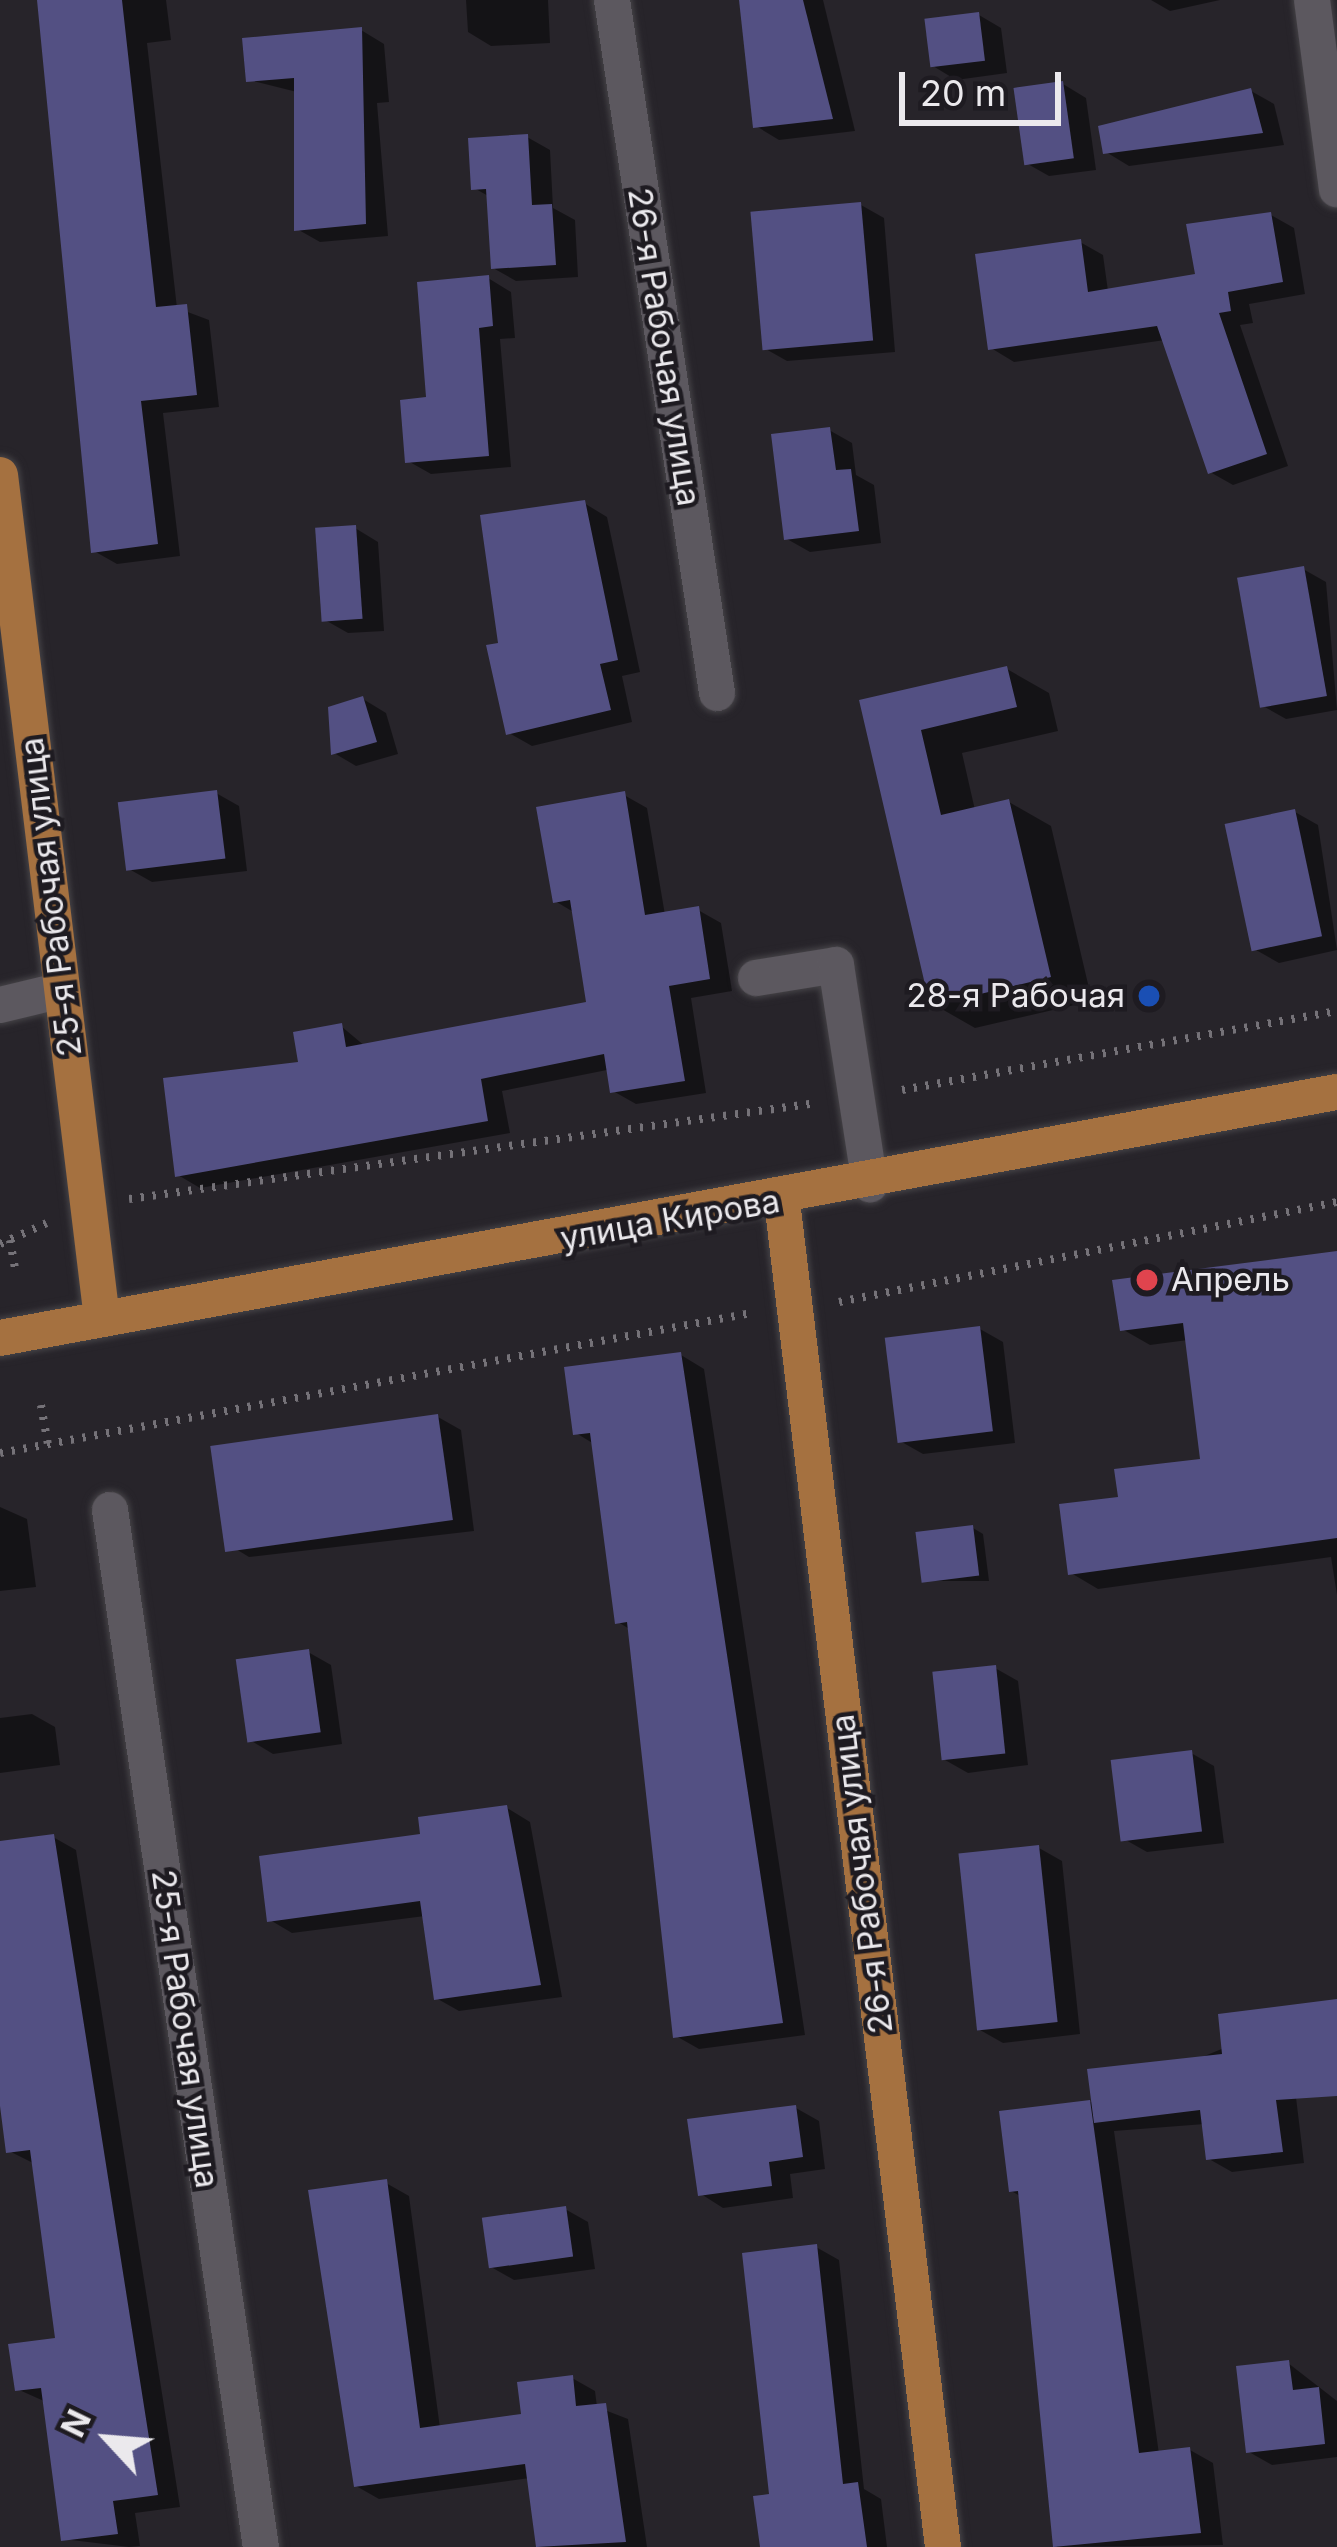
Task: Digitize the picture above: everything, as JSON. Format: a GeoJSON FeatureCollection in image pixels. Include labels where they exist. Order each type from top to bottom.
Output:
{"type":"FeatureCollection","features":[{"type":"Feature","properties":{"kind":"main road","name":"25-я Рабочая улица"},"geometry":{"type":"LineString","coordinates":[[0,475],[84,1205],[103,1319]]}},
{"type":"Feature","properties":{"kind":"main road","name":"улица Кирова"},"geometry":{"type":"LineString","coordinates":[[0,1338],[782,1201],[1337,1092]]}},
{"type":"Feature","properties":{"kind":"main road","name":"26-я Рабочая улица"},"geometry":{"type":"LineString","coordinates":[[782,1201],[943,2547]]}},
{"type":"Feature","properties":{"kind":"street","name":"26-я Рабочая улица"},"geometry":{"type":"LineString","coordinates":[[612,0],[717,693]]}},
{"type":"Feature","properties":{"kind":"street"},"geometry":{"type":"LineString","coordinates":[[1312,0],[1337,189]]}},
{"type":"Feature","properties":{"kind":"street"},"geometry":{"type":"LineString","coordinates":[[756,977],[836,965],[870,1184]]}},
{"type":"Feature","properties":{"kind":"street"},"geometry":{"type":"LineString","coordinates":[[0,1004],[62,990]]}},
{"type":"Feature","properties":{"kind":"street","name":"25-я Рабочая улица"},"geometry":{"type":"LineString","coordinates":[[110,1510],[260,2547]]}},
{"type":"Feature","properties":{"kind":"path"},"geometry":{"type":"LineString","coordinates":[[0,1244],[84,1205],[857,1098],[1337,1010]]}},
{"type":"Feature","properties":{"kind":"path"},"geometry":{"type":"LineString","coordinates":[[0,1453],[692,1316],[795,1310],[1337,1202]]}},
{"type":"Feature","properties":{"kind":"path"},"geometry":{"type":"LineString","coordinates":[[10,1240],[16,1274]]}},
{"type":"Feature","properties":{"kind":"path"},"geometry":{"type":"LineString","coordinates":[[41,1405],[48,1442]]}},
{"type":"Feature","properties":{"kind":"building"},"geometry":{"type":"Polygon","coordinates":[[[37,0],[122,0],[156,307],[187,304],[197,395],[141,401],[158,544],[91,553],[37,0]]]}},
{"type":"Feature","properties":{"kind":"building"},"geometry":{"type":"Polygon","coordinates":[[[739,0],[803,0],[833,119],[753,128],[739,0]]]}},
{"type":"Feature","properties":{"kind":"building"},"geometry":{"type":"Polygon","coordinates":[[[979,12],[985,61],[930,67],[924,19],[979,12]]]}},
{"type":"Feature","properties":{"kind":"building"},"geometry":{"type":"Polygon","coordinates":[[[362,27],[366,224],[294,231],[294,78],[246,82],[242,38],[362,27]]]}},
{"type":"Feature","properties":{"kind":"building"},"geometry":{"type":"Polygon","coordinates":[[[1063,81],[1074,158],[1024,165],[1013,88],[1063,81]]]}},
{"type":"Feature","properties":{"kind":"building"},"geometry":{"type":"Polygon","coordinates":[[[1251,88],[1263,133],[1103,154],[1098,126],[1251,88]]]}},
{"type":"Feature","properties":{"kind":"building"},"geometry":{"type":"Polygon","coordinates":[[[528,134],[532,205],[552,204],[556,265],[491,269],[486,189],[471,190],[468,138],[528,134]]]}},
{"type":"Feature","properties":{"kind":"building"},"geometry":{"type":"Polygon","coordinates":[[[861,202],[873,340],[763,350],[750,212],[861,202]]]}},
{"type":"Feature","properties":{"kind":"building"},"geometry":{"type":"Polygon","coordinates":[[[1271,212],[1283,282],[1228,292],[1231,311],[1219,313],[1267,454],[1208,474],[1157,326],[988,350],[975,254],[1081,239],[1088,292],[1195,274],[1186,224],[1271,212]]]}},
{"type":"Feature","properties":{"kind":"building"},"geometry":{"type":"Polygon","coordinates":[[[489,275],[493,326],[479,328],[489,456],[405,463],[400,400],[426,397],[417,282],[489,275]]]}},
{"type":"Feature","properties":{"kind":"building"},"geometry":{"type":"Polygon","coordinates":[[[830,427],[836,470],[851,469],[859,531],[784,540],[771,434],[830,427]]]}},
{"type":"Feature","properties":{"kind":"building"},"geometry":{"type":"Polygon","coordinates":[[[585,500],[618,660],[600,664],[611,710],[506,735],[486,645],[498,643],[480,515],[585,500]]]}},
{"type":"Feature","properties":{"kind":"building"},"geometry":{"type":"Polygon","coordinates":[[[356,525],[363,619],[322,622],[315,528],[356,525]]]}},
{"type":"Feature","properties":{"kind":"building"},"geometry":{"type":"Polygon","coordinates":[[[1304,566],[1327,696],[1260,708],[1237,578],[1304,566]]]}},
{"type":"Feature","properties":{"kind":"building"},"geometry":{"type":"Polygon","coordinates":[[[1007,666],[1017,707],[921,730],[941,815],[1009,799],[1051,977],[930,1006],[859,700],[1007,666]]]}},
{"type":"Feature","properties":{"kind":"building"},"geometry":{"type":"Polygon","coordinates":[[[363,696],[377,742],[331,755],[328,707],[363,696]]]}},
{"type":"Feature","properties":{"kind":"building"},"geometry":{"type":"Polygon","coordinates":[[[217,790],[225,858],[126,871],[118,802],[217,790]]]}},
{"type":"Feature","properties":{"kind":"building"},"geometry":{"type":"Polygon","coordinates":[[[625,791],[645,915],[699,906],[710,979],[669,986],[685,1081],[610,1093],[604,1054],[481,1079],[488,1121],[175,1177],[163,1078],[298,1062],[293,1032],[342,1023],[346,1047],[586,1002],[570,900],[553,903],[536,807],[625,791]]]}},
{"type":"Feature","properties":{"kind":"building"},"geometry":{"type":"Polygon","coordinates":[[[1295,809],[1322,936],[1252,951],[1225,824],[1295,809]]]}},
{"type":"Feature","properties":{"kind":"building"},"geometry":{"type":"Polygon","coordinates":[[[1337,1251],[1337,1538],[1068,1575],[1059,1504],[1118,1497],[1114,1469],[1200,1459],[1183,1323],[1120,1331],[1112,1280],[1337,1251]]]}},
{"type":"Feature","properties":{"kind":"building"},"geometry":{"type":"Polygon","coordinates":[[[980,1326],[993,1431],[898,1443],[885,1338],[980,1326]]]}},
{"type":"Feature","properties":{"kind":"building"},"geometry":{"type":"Polygon","coordinates":[[[681,1352],[783,2023],[673,2038],[627,1622],[615,1624],[590,1433],[573,1435],[564,1367],[681,1352]]]}},
{"type":"Feature","properties":{"kind":"building"},"geometry":{"type":"Polygon","coordinates":[[[438,1414],[453,1520],[225,1552],[210,1446],[438,1414]]]}},
{"type":"Feature","properties":{"kind":"building"},"geometry":{"type":"Polygon","coordinates":[[[973,1525],[979,1576],[922,1583],[915,1532],[973,1525]]]}},
{"type":"Feature","properties":{"kind":"building"},"geometry":{"type":"Polygon","coordinates":[[[309,1649],[321,1732],[247,1742],[236,1659],[309,1649]]]}},
{"type":"Feature","properties":{"kind":"building"},"geometry":{"type":"Polygon","coordinates":[[[996,1665],[1005,1754],[942,1760],[932,1672],[996,1665]]]}},
{"type":"Feature","properties":{"kind":"building"},"geometry":{"type":"Polygon","coordinates":[[[1192,1750],[1202,1831],[1121,1841],[1111,1760],[1192,1750]]]}},
{"type":"Feature","properties":{"kind":"building"},"geometry":{"type":"Polygon","coordinates":[[[507,1805],[541,1985],[434,2000],[420,1901],[267,1922],[259,1856],[420,1834],[418,1817],[507,1805]]]}},
{"type":"Feature","properties":{"kind":"building"},"geometry":{"type":"Polygon","coordinates":[[[54,1834],[158,2495],[113,2501],[118,2534],[61,2541],[41,2388],[15,2391],[8,2344],[55,2338],[30,2150],[6,2153],[0,2106],[0,1841],[54,1834]]]}},
{"type":"Feature","properties":{"kind":"building"},"geometry":{"type":"Polygon","coordinates":[[[1039,1845],[1058,2022],[977,2030],[958,1853],[1039,1845]]]}},
{"type":"Feature","properties":{"kind":"building"},"geometry":{"type":"Polygon","coordinates":[[[1337,1999],[1337,2096],[1276,2100],[1283,2152],[1206,2160],[1200,2110],[1094,2123],[1087,2069],[1222,2054],[1218,2014],[1337,1999]]]}},
{"type":"Feature","properties":{"kind":"building"},"geometry":{"type":"Polygon","coordinates":[[[1090,2100],[1139,2453],[1190,2447],[1201,2533],[1053,2547],[1018,2191],[1009,2192],[999,2111],[1090,2100]]]}},
{"type":"Feature","properties":{"kind":"building"},"geometry":{"type":"Polygon","coordinates":[[[796,2105],[803,2157],[769,2162],[772,2186],[698,2196],[687,2119],[796,2105]]]}},
{"type":"Feature","properties":{"kind":"building"},"geometry":{"type":"Polygon","coordinates":[[[387,2179],[420,2428],[521,2414],[517,2382],[573,2375],[576,2406],[606,2403],[626,2542],[536,2547],[525,2464],[354,2487],[308,2190],[387,2179]]]}},
{"type":"Feature","properties":{"kind":"building"},"geometry":{"type":"Polygon","coordinates":[[[566,2206],[573,2257],[489,2268],[482,2218],[566,2206]]]}},
{"type":"Feature","properties":{"kind":"building"},"geometry":{"type":"Polygon","coordinates":[[[817,2244],[843,2484],[858,2482],[867,2547],[760,2547],[753,2496],[769,2494],[742,2253],[817,2244]]]}},
{"type":"Feature","properties":{"kind":"building"},"geometry":{"type":"Polygon","coordinates":[[[1289,2360],[1293,2390],[1319,2387],[1325,2444],[1246,2453],[1236,2366],[1289,2360]]]}},
{"type":"Feature","properties":{"kind":"place","name":"28-я Рабочая"},"geometry":{"type":"Point","coordinates":[1149,996]}},
{"type":"Feature","properties":{"kind":"place","name":"Апрель"},"geometry":{"type":"Point","coordinates":[1147,1280]}}]}
